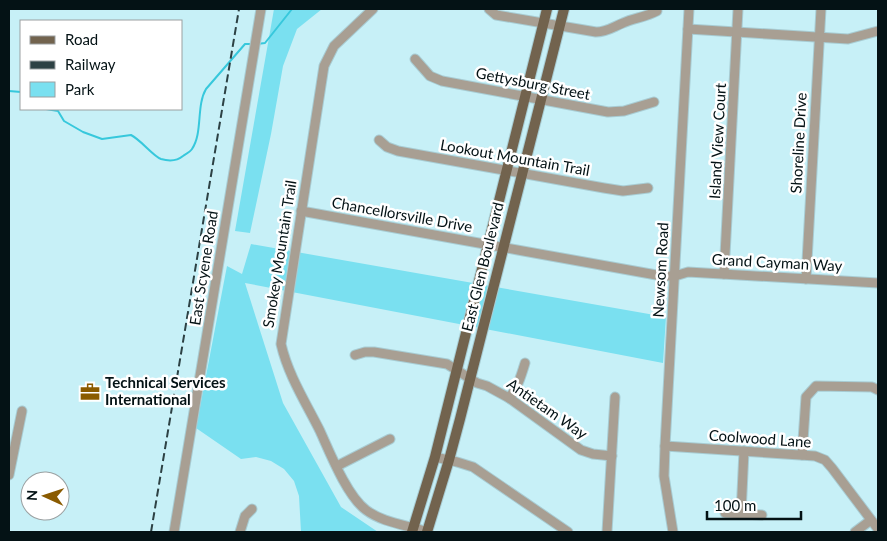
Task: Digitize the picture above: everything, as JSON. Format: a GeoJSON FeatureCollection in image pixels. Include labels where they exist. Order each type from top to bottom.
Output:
{"type":"FeatureCollection","features":[{"type":"Feature","properties":{"kind":"main road","name":"East Glen Boulevard"},"geometry":{"type":"LineString","coordinates":[[413,530],[435,457],[548,9]]}},
{"type":"Feature","properties":{"kind":"main road","name":"East Glen Boulevard"},"geometry":{"type":"LineString","coordinates":[[427,532],[450,460],[564,9]]}},
{"type":"Feature","properties":{"kind":"street","name":"Smokey Mountain Trail"},"geometry":{"type":"LineString","coordinates":[[373,9],[334,46],[324,66],[280,344],[286,364],[351,493],[365,510],[413,530],[427,532]]}},
{"type":"Feature","properties":{"kind":"street"},"geometry":{"type":"LineString","coordinates":[[489,9],[496,15],[596,32],[604,32],[657,11]]}},
{"type":"Feature","properties":{"kind":"street","name":"Newsom Road"},"geometry":{"type":"LineString","coordinates":[[673,532],[664,476],[689,9]]}},
{"type":"Feature","properties":{"kind":"street","name":"Island View Court"},"geometry":{"type":"LineString","coordinates":[[724,274],[738,9]]}},
{"type":"Feature","properties":{"kind":"street","name":"Shoreline Drive"},"geometry":{"type":"LineString","coordinates":[[806,279],[821,9]]}},
{"type":"Feature","properties":{"kind":"street","name":"East Scyene Road"},"geometry":{"type":"LineString","coordinates":[[174,532],[261,12]]}},
{"type":"Feature","properties":{"kind":"street"},"geometry":{"type":"LineString","coordinates":[[688,29],[848,39],[878,31]]}},
{"type":"Feature","properties":{"kind":"street","name":"Gettysburg Street"},"geometry":{"type":"LineString","coordinates":[[415,59],[430,76],[442,81],[541,99],[616,112],[654,102]]}},
{"type":"Feature","properties":{"kind":"street","name":"Lookout Mountain Trail"},"geometry":{"type":"LineString","coordinates":[[379,140],[387,147],[398,151],[622,191],[648,188]]}},
{"type":"Feature","properties":{"kind":"street","name":"Chancellorsville Drive"},"geometry":{"type":"LineString","coordinates":[[301,212],[648,274],[675,276]]}},
{"type":"Feature","properties":{"kind":"street","name":"Grand Cayman Way"},"geometry":{"type":"LineString","coordinates":[[675,276],[688,272],[878,283]]}},
{"type":"Feature","properties":{"kind":"street","name":"Antietam Way"},"geometry":{"type":"LineString","coordinates":[[355,355],[374,352],[447,364],[471,379],[509,398],[581,450],[593,454],[612,456]]}},
{"type":"Feature","properties":{"kind":"street"},"geometry":{"type":"LineString","coordinates":[[509,398],[521,379],[525,363]]}},
{"type":"Feature","properties":{"kind":"street"},"geometry":{"type":"LineString","coordinates":[[802,455],[806,397],[816,386],[872,387],[878,390]]}},
{"type":"Feature","properties":{"kind":"street"},"geometry":{"type":"LineString","coordinates":[[607,532],[615,397]]}},
{"type":"Feature","properties":{"kind":"street"},"geometry":{"type":"LineString","coordinates":[[9,475],[22,411]]}},
{"type":"Feature","properties":{"kind":"street"},"geometry":{"type":"LineString","coordinates":[[336,466],[390,439]]}},
{"type":"Feature","properties":{"kind":"street","name":"Coolwood Lane"},"geometry":{"type":"LineString","coordinates":[[665,446],[815,456],[825,460],[878,529]]}},
{"type":"Feature","properties":{"kind":"street"},"geometry":{"type":"LineString","coordinates":[[741,514],[744,451]]}},
{"type":"Feature","properties":{"kind":"street"},"geometry":{"type":"LineString","coordinates":[[435,457],[473,467],[568,532]]}},
{"type":"Feature","properties":{"kind":"street"},"geometry":{"type":"LineString","coordinates":[[240,532],[244,516],[252,509]]}},
{"type":"Feature","properties":{"kind":"street"},"geometry":{"type":"LineString","coordinates":[[725,514],[762,515]]}},
{"type":"Feature","properties":{"kind":"street"},"geometry":{"type":"LineString","coordinates":[[855,532],[871,520]]}},
{"type":"Feature","properties":{"kind":"green space"},"geometry":{"type":"Polygon","coordinates":[[[274,9],[322,9],[297,29],[283,66],[250,233],[235,231],[274,9]]]}},
{"type":"Feature","properties":{"kind":"green space"},"geometry":{"type":"Polygon","coordinates":[[[251,244],[666,317],[663,363],[245,283],[283,403],[341,507],[378,532],[301,532],[299,496],[294,481],[284,469],[271,461],[256,457],[241,459],[196,428],[227,266],[242,274],[251,244]]]}},
{"type":"Feature","properties":{"kind":"waterway"},"geometry":{"type":"LineString","coordinates":[[257,44],[265,43],[292,9]]}},
{"type":"Feature","properties":{"kind":"waterway"},"geometry":{"type":"LineString","coordinates":[[52,110],[58,111],[64,121],[83,132],[102,139],[131,135],[161,159],[178,159],[190,151],[195,143],[199,127],[201,103],[206,89],[245,44],[253,44]]}},
{"type":"Feature","properties":{"kind":"waterway"},"geometry":{"type":"LineString","coordinates":[[9,91],[20,92]]}},
{"type":"Feature","properties":{"kind":"railway"},"geometry":{"type":"LineString","coordinates":[[151,532],[239,9]]}},
{"type":"Feature","properties":{"kind":"place","name":"Technical Services International"},"geometry":{"type":"Point","coordinates":[90,392]}}]}
